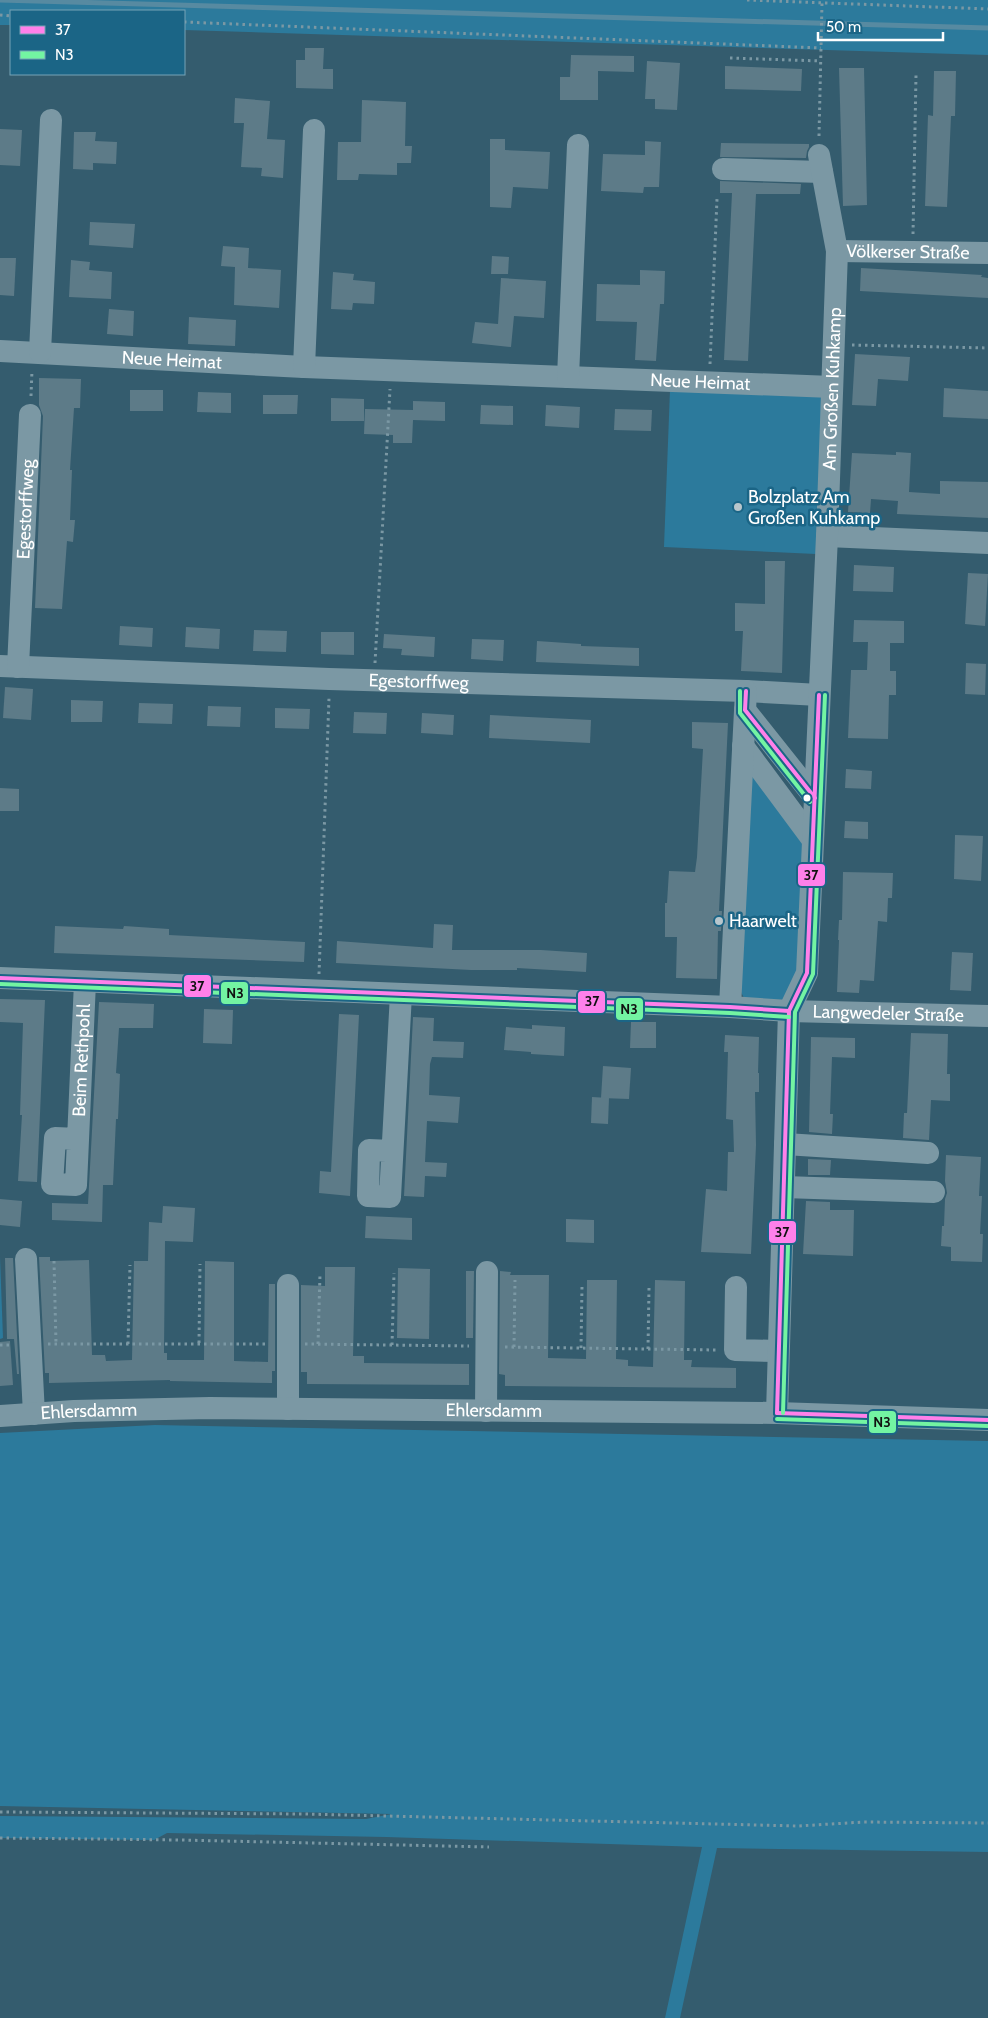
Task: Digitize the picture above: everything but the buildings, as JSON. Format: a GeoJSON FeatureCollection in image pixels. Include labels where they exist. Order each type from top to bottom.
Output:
{"type":"FeatureCollection","features":[{"type":"Feature","properties":{"kind":"street"},"geometry":{"type":"LineString","coordinates":[[37,352],[51,120]]}},
{"type":"Feature","properties":{"kind":"street"},"geometry":{"type":"LineString","coordinates":[[304,367],[314,130]]}},
{"type":"Feature","properties":{"kind":"street"},"geometry":{"type":"LineString","coordinates":[[568,377],[578,145]]}},
{"type":"Feature","properties":{"kind":"street"},"geometry":{"type":"LineString","coordinates":[[723,169],[820,164]]}},
{"type":"Feature","properties":{"kind":"street","name":"Völkerser Straße"},"geometry":{"type":"LineString","coordinates":[[820,164],[837,251],[988,253]]}},
{"type":"Feature","properties":{"kind":"street","name":"Am Großen Kuhkamp"},"geometry":{"type":"LineString","coordinates":[[777,1413],[789,1011],[807,973],[827,536],[837,251]]}},
{"type":"Feature","properties":{"kind":"street","name":"Neue Heimat"},"geometry":{"type":"LineString","coordinates":[[0,351],[304,367],[832,387]]}},
{"type":"Feature","properties":{"kind":"street","name":"Egestorffweg"},"geometry":{"type":"LineString","coordinates":[[30,414],[9,667],[374,681],[745,700],[819,695]]}},
{"type":"Feature","properties":{"kind":"street"},"geometry":{"type":"LineString","coordinates":[[827,536],[988,543]]}},
{"type":"Feature","properties":{"kind":"street"},"geometry":{"type":"LineString","coordinates":[[730,1007],[745,700]]}},
{"type":"Feature","properties":{"kind":"street"},"geometry":{"type":"LineString","coordinates":[[745,700],[814,798]]}},
{"type":"Feature","properties":{"kind":"street"},"geometry":{"type":"LineString","coordinates":[[743,746],[812,839]]}},
{"type":"Feature","properties":{"kind":"street","name":"Beim Rethpohl"},"geometry":{"type":"LineString","coordinates":[[0,978],[730,1007],[789,1011]]}},
{"type":"Feature","properties":{"kind":"street","name":"Beim Rethpohl"},"geometry":{"type":"LineString","coordinates":[[78,1139],[85,982]]}},
{"type":"Feature","properties":{"kind":"street"},"geometry":{"type":"LineString","coordinates":[[392,1151],[401,994]]}},
{"type":"Feature","properties":{"kind":"street","name":"Langwedeler Straße"},"geometry":{"type":"LineString","coordinates":[[789,1011],[988,1016]]}},
{"type":"Feature","properties":{"kind":"street"},"geometry":{"type":"LineString","coordinates":[[785,1144],[928,1153]]}},
{"type":"Feature","properties":{"kind":"street"},"geometry":{"type":"LineString","coordinates":[[784,1187],[934,1192]]}},
{"type":"Feature","properties":{"kind":"street"},"geometry":{"type":"LineString","coordinates":[[26,1259],[34,1414]]}},
{"type":"Feature","properties":{"kind":"street"},"geometry":{"type":"LineString","coordinates":[[486,1411],[488,1272]]}},
{"type":"Feature","properties":{"kind":"street"},"geometry":{"type":"LineString","coordinates":[[288,1285],[288,1409]]}},
{"type":"Feature","properties":{"kind":"street"},"geometry":{"type":"LineString","coordinates":[[736,1287],[734,1350],[778,1351]]}},
{"type":"Feature","properties":{"kind":"street","name":"Ehlersdamm"},"geometry":{"type":"LineString","coordinates":[[0,1416],[210,1408],[777,1413],[988,1420]]}},
{"type":"Feature","properties":{"kind":"path"},"geometry":{"type":"LineString","coordinates":[[747,0],[988,9]]}},
{"type":"Feature","properties":{"kind":"path"},"geometry":{"type":"LineString","coordinates":[[820,164],[822,2]]}},
{"type":"Feature","properties":{"kind":"path"},"geometry":{"type":"LineString","coordinates":[[185,22],[821,48]]}},
{"type":"Feature","properties":{"kind":"path"},"geometry":{"type":"LineString","coordinates":[[730,58],[821,61]]}},
{"type":"Feature","properties":{"kind":"path"},"geometry":{"type":"LineString","coordinates":[[913,252],[916,74]]}},
{"type":"Feature","properties":{"kind":"path"},"geometry":{"type":"LineString","coordinates":[[709,382],[717,199]]}},
{"type":"Feature","properties":{"kind":"path"},"geometry":{"type":"LineString","coordinates":[[834,344],[988,348]]}},
{"type":"Feature","properties":{"kind":"path"},"geometry":{"type":"LineString","coordinates":[[30,414],[37,352]]}},
{"type":"Feature","properties":{"kind":"path"},"geometry":{"type":"LineString","coordinates":[[374,681],[391,370]]}},
{"type":"Feature","properties":{"kind":"path"},"geometry":{"type":"LineString","coordinates":[[321,991],[319,980],[329,679]]}},
{"type":"Feature","properties":{"kind":"path"},"geometry":{"type":"LineString","coordinates":[[54,1261],[56,1344]]}},
{"type":"Feature","properties":{"kind":"path"},"geometry":{"type":"LineString","coordinates":[[128,1344],[130,1264]]}},
{"type":"Feature","properties":{"kind":"path"},"geometry":{"type":"LineString","coordinates":[[199,1344],[200,1264]]}},
{"type":"Feature","properties":{"kind":"path"},"geometry":{"type":"LineString","coordinates":[[392,1345],[394,1273]]}},
{"type":"Feature","properties":{"kind":"path"},"geometry":{"type":"LineString","coordinates":[[318,1344],[320,1274]]}},
{"type":"Feature","properties":{"kind":"path"},"geometry":{"type":"LineString","coordinates":[[514,1347],[515,1280]]}},
{"type":"Feature","properties":{"kind":"path"},"geometry":{"type":"LineString","coordinates":[[581,1348],[582,1286]]}},
{"type":"Feature","properties":{"kind":"path"},"geometry":{"type":"LineString","coordinates":[[648,1349],[649,1288]]}},
{"type":"Feature","properties":{"kind":"path"},"geometry":{"type":"LineString","coordinates":[[29,1344],[318,1344],[734,1350]]}},
{"type":"Feature","properties":{"kind":"path"},"geometry":{"type":"LineString","coordinates":[[0,1812],[304,1814],[798,1826],[864,1822],[988,1823]]}},
{"type":"Feature","properties":{"kind":"path"},"geometry":{"type":"LineString","coordinates":[[0,1838],[489,1847]]}},
{"type":"Feature","properties":{"kind":"shaded area"},"geometry":{"type":"Polygon","coordinates":[[[0,0],[988,0],[988,55],[185,30],[185,10],[10,10],[10,25],[0,25],[0,0]]]}},
{"type":"Feature","properties":{"kind":"shaded area"},"geometry":{"type":"Polygon","coordinates":[[[670,390],[823,396],[816,554],[664,547],[670,390]]]}},
{"type":"Feature","properties":{"kind":"shaded area"},"geometry":{"type":"Polygon","coordinates":[[[749,768],[803,841],[797,980],[785,1000],[744,998],[739,988],[749,768]]]}},
{"type":"Feature","properties":{"kind":"shaded area"},"geometry":{"type":"Polygon","coordinates":[[[0,1257],[3,1338],[0,1339],[0,1257]]]}},
{"type":"Feature","properties":{"kind":"shaded area"},"geometry":{"type":"Polygon","coordinates":[[[155,1425],[988,1441],[988,1852],[717,1848],[680,2018],[665,2018],[702,1847],[386,1837],[167,1833],[154,1840],[0,1838],[0,1816],[366,1819],[392,1814],[0,1806],[0,1433],[155,1425]]]}},
{"type":"Feature","properties":{"kind":"waterway"},"geometry":{"type":"LineString","coordinates":[[0,0],[988,28]]}},
{"type":"Feature","properties":{"kind":"transit line","name":"N3"},"geometry":{"type":"LineString","coordinates":[[740,691],[740,713],[810,802]]}},
{"type":"Feature","properties":{"kind":"transit line","name":"37"},"geometry":{"type":"LineString","coordinates":[[746,691],[745,710],[815,798]]}},
{"type":"Feature","properties":{"kind":"transit line","name":"37"},"geometry":{"type":"LineString","coordinates":[[777,1413],[789,1011],[807,973],[819,695]]}},
{"type":"Feature","properties":{"kind":"transit line","name":"N3"},"geometry":{"type":"LineString","coordinates":[[783,1413],[795,1012],[813,974],[825,695]]}},
{"type":"Feature","properties":{"kind":"transit line","name":"37"},"geometry":{"type":"LineString","coordinates":[[0,978],[730,1007],[789,1011]]}},
{"type":"Feature","properties":{"kind":"transit line","name":"N3"},"geometry":{"type":"LineString","coordinates":[[0,984],[730,1013],[789,1017]]}},
{"type":"Feature","properties":{"kind":"transit line","name":"37"},"geometry":{"type":"LineString","coordinates":[[777,1413],[988,1420]]}},
{"type":"Feature","properties":{"kind":"transit line","name":"N3"},"geometry":{"type":"LineString","coordinates":[[777,1419],[988,1426]]}},
{"type":"Feature","properties":{"kind":"place","name":"Bolzplatz Am Großen Kuhkamp"},"geometry":{"type":"Point","coordinates":[738,507]}},
{"type":"Feature","properties":{"kind":"place","name":"Haarwelt"},"geometry":{"type":"Point","coordinates":[719,921]}}]}
